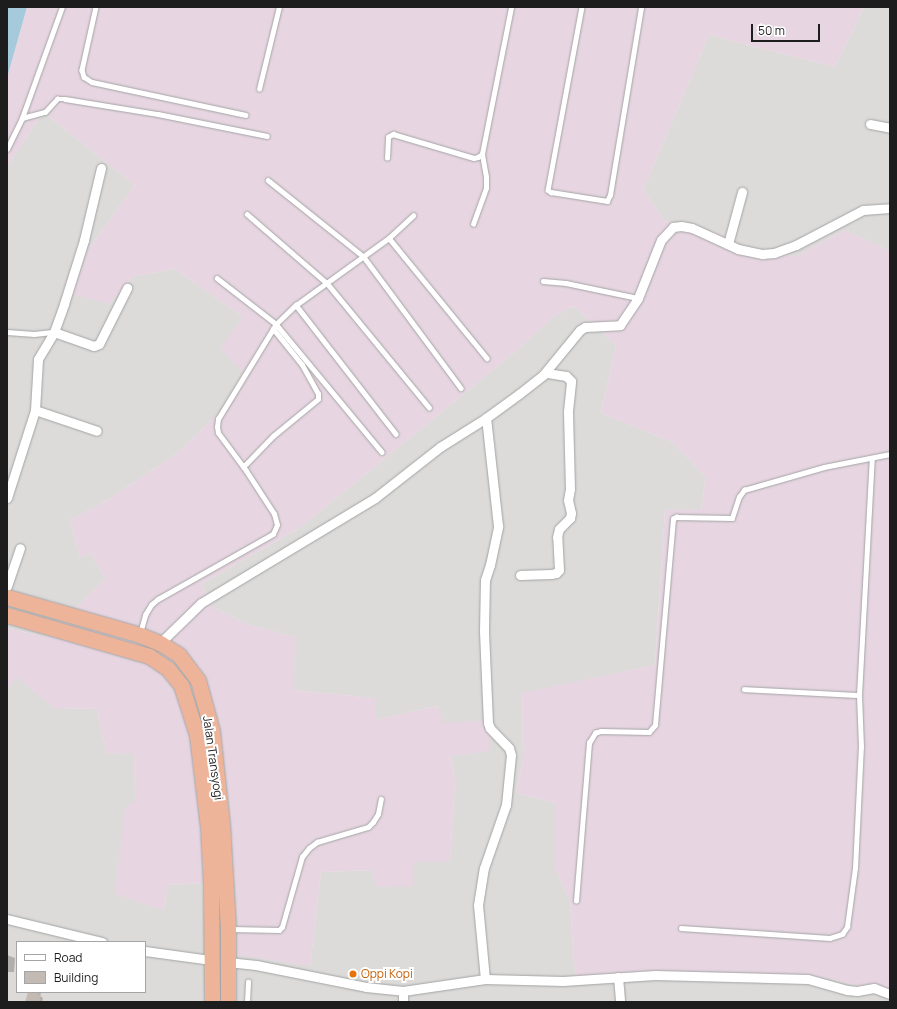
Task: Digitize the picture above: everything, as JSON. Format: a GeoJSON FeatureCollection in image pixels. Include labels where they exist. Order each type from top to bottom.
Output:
{"type":"FeatureCollection","features":[{"type":"Feature","properties":{"kind":"highway","name":"Jalan Transyogi"},"geometry":{"type":"LineString","coordinates":[[7,597],[140,635],[160,643],[179,655],[198,680],[212,731],[222,824],[228,928],[228,1002]]}},
{"type":"Feature","properties":{"kind":"highway","name":"Jalan Transyogi"},"geometry":{"type":"LineString","coordinates":[[7,615],[148,656],[168,669],[181,685],[196,734],[208,828],[211,884],[212,1002]]}},
{"type":"Feature","properties":{"kind":"street"},"geometry":{"type":"LineString","coordinates":[[870,124],[890,128]]}},
{"type":"Feature","properties":{"kind":"street"},"geometry":{"type":"LineString","coordinates":[[7,498],[35,410],[38,360],[54,332],[84,240],[101,168]]}},
{"type":"Feature","properties":{"kind":"street"},"geometry":{"type":"LineString","coordinates":[[728,244],[742,192]]}},
{"type":"Feature","properties":{"kind":"street"},"geometry":{"type":"LineString","coordinates":[[160,643],[201,603],[375,498],[453,438],[486,418],[546,373],[575,334],[586,328],[618,326],[638,298],[661,240],[673,227],[681,226],[692,228],[752,254],[774,253],[796,245],[863,210],[890,208]]}},
{"type":"Feature","properties":{"kind":"street"},"geometry":{"type":"LineString","coordinates":[[54,332],[94,346],[99,344],[127,288]]}},
{"type":"Feature","properties":{"kind":"street"},"geometry":{"type":"LineString","coordinates":[[520,576],[551,574],[556,573],[559,570],[557,537],[559,530],[570,518],[571,513],[568,500],[570,489],[568,411],[571,381],[566,376],[546,373]]}},
{"type":"Feature","properties":{"kind":"street"},"geometry":{"type":"LineString","coordinates":[[35,410],[98,431]]}},
{"type":"Feature","properties":{"kind":"street"},"geometry":{"type":"LineString","coordinates":[[485,979],[478,906],[484,868],[506,805],[511,755],[508,748],[490,728],[488,723],[484,631],[485,580],[490,565],[498,526],[486,418]]}},
{"type":"Feature","properties":{"kind":"street"},"geometry":{"type":"LineString","coordinates":[[7,586],[20,548]]}},
{"type":"Feature","properties":{"kind":"street"},"geometry":{"type":"LineString","coordinates":[[7,920],[98,941]]}},
{"type":"Feature","properties":{"kind":"street"},"geometry":{"type":"LineString","coordinates":[[146,951],[211,960]]}},
{"type":"Feature","properties":{"kind":"street"},"geometry":{"type":"LineString","coordinates":[[228,962],[256,965],[366,987],[403,991],[485,979],[563,981],[656,975],[808,979],[848,990],[857,991],[874,988],[890,994]]}},
{"type":"Feature","properties":{"kind":"street"},"geometry":{"type":"LineString","coordinates":[[618,977],[620,1002]]}},
{"type":"Feature","properties":{"kind":"street"},"geometry":{"type":"LineString","coordinates":[[403,991],[403,1002]]}},
{"type":"Feature","properties":{"kind":"lane"},"geometry":{"type":"LineString","coordinates":[[7,148],[22,118],[62,7]]}},
{"type":"Feature","properties":{"kind":"lane"},"geometry":{"type":"LineString","coordinates":[[96,7],[82,70],[84,77],[92,82],[246,115]]}},
{"type":"Feature","properties":{"kind":"lane"},"geometry":{"type":"LineString","coordinates":[[259,89],[279,7]]}},
{"type":"Feature","properties":{"kind":"lane"},"geometry":{"type":"LineString","coordinates":[[473,224],[486,188],[486,177],[482,154],[511,7]]}},
{"type":"Feature","properties":{"kind":"lane"},"geometry":{"type":"LineString","coordinates":[[582,7],[548,190],[551,192],[607,201],[610,195],[641,7]]}},
{"type":"Feature","properties":{"kind":"lane"},"geometry":{"type":"LineString","coordinates":[[22,118],[45,112],[57,99],[65,99],[158,114],[267,136]]}},
{"type":"Feature","properties":{"kind":"lane"},"geometry":{"type":"LineString","coordinates":[[387,158],[388,137],[393,134],[474,158],[482,154]]}},
{"type":"Feature","properties":{"kind":"lane"},"geometry":{"type":"LineString","coordinates":[[268,180],[364,257],[461,388]]}},
{"type":"Feature","properties":{"kind":"lane"},"geometry":{"type":"LineString","coordinates":[[247,214],[327,283],[429,407]]}},
{"type":"Feature","properties":{"kind":"lane"},"geometry":{"type":"LineString","coordinates":[[140,635],[145,615],[151,605],[158,599],[273,534],[277,525],[274,514],[243,467],[218,433],[217,423],[276,324],[296,305],[389,238],[413,216]]}},
{"type":"Feature","properties":{"kind":"lane"},"geometry":{"type":"LineString","coordinates":[[389,238],[488,358]]}},
{"type":"Feature","properties":{"kind":"lane"},"geometry":{"type":"LineString","coordinates":[[216,278],[276,324],[382,452]]}},
{"type":"Feature","properties":{"kind":"lane"},"geometry":{"type":"LineString","coordinates":[[543,281],[566,283],[638,298]]}},
{"type":"Feature","properties":{"kind":"lane"},"geometry":{"type":"LineString","coordinates":[[296,305],[396,434]]}},
{"type":"Feature","properties":{"kind":"lane"},"geometry":{"type":"LineString","coordinates":[[243,467],[273,436],[318,399],[318,394],[302,365],[273,329]]}},
{"type":"Feature","properties":{"kind":"lane"},"geometry":{"type":"LineString","coordinates":[[7,332],[34,334],[54,332]]}},
{"type":"Feature","properties":{"kind":"lane"},"geometry":{"type":"LineString","coordinates":[[576,901],[589,743],[595,733],[601,731],[649,732],[655,725],[673,519],[676,517],[732,518],[739,497],[744,490],[824,467],[890,454]]}},
{"type":"Feature","properties":{"kind":"lane"},"geometry":{"type":"LineString","coordinates":[[681,928],[830,938],[842,934],[847,927],[855,868],[861,748],[859,695],[872,458]]}},
{"type":"Feature","properties":{"kind":"lane"},"geometry":{"type":"LineString","coordinates":[[744,689],[859,695]]}},
{"type":"Feature","properties":{"kind":"lane"},"geometry":{"type":"LineString","coordinates":[[228,928],[278,930],[282,927],[302,857],[317,842],[368,827],[374,822],[378,814],[381,798]]}},
{"type":"Feature","properties":{"kind":"lane"},"geometry":{"type":"LineString","coordinates":[[247,1002],[248,982]]}},
{"type":"Feature","properties":{"kind":"shaded area"},"geometry":{"type":"Polygon","coordinates":[[[27,7],[864,7],[835,67],[709,35],[643,190],[665,221],[718,233],[758,255],[797,256],[845,230],[890,251],[890,991],[863,987],[818,976],[666,973],[575,976],[570,901],[555,868],[555,803],[516,793],[523,758],[522,693],[655,665],[665,510],[701,510],[706,477],[672,442],[601,413],[616,345],[574,306],[553,317],[515,352],[301,527],[201,584],[213,607],[247,624],[295,637],[294,690],[375,698],[375,720],[437,706],[443,723],[490,720],[489,751],[451,756],[455,782],[450,862],[413,862],[413,886],[377,887],[371,870],[321,872],[310,966],[237,955],[236,881],[168,885],[163,910],[115,894],[125,808],[135,801],[134,753],[107,754],[97,709],[54,708],[17,677],[7,691],[7,628],[46,637],[105,579],[91,553],[80,557],[70,520],[106,501],[178,453],[224,408],[247,375],[220,349],[243,317],[175,269],[134,276],[109,304],[72,294],[90,247],[135,185],[43,112],[7,167],[7,78],[27,7]]]}},
{"type":"Feature","properties":{"kind":"shaded area"},"geometry":{"type":"Polygon","coordinates":[[[864,7],[890,7],[890,251],[845,230],[797,256],[758,255],[718,233],[665,221],[643,190],[709,35],[835,67],[864,7]]]}},
{"type":"Feature","properties":{"kind":"shaded area"},"geometry":{"type":"Polygon","coordinates":[[[43,112],[135,185],[90,247],[109,304],[134,276],[175,269],[243,317],[247,375],[224,408],[178,453],[106,501],[70,520],[80,557],[91,553],[105,579],[46,637],[7,628],[7,167],[43,112]]]}},
{"type":"Feature","properties":{"kind":"shaded area"},"geometry":{"type":"Polygon","coordinates":[[[574,306],[616,345],[601,413],[672,442],[706,477],[701,510],[665,510],[655,665],[522,694],[523,758],[516,793],[555,803],[555,868],[570,901],[575,976],[666,973],[818,976],[863,987],[890,991],[890,1002],[7,1002],[7,691],[17,676],[54,708],[97,709],[107,754],[134,752],[135,801],[163,910],[168,885],[236,881],[310,966],[321,872],[372,870],[413,886],[413,862],[450,861],[455,782],[451,756],[437,706],[375,720],[375,698],[293,690],[295,637],[247,624],[213,607],[201,584],[301,527],[515,352],[553,317],[574,306]]]}},
{"type":"Feature","properties":{"kind":"water"},"geometry":{"type":"Polygon","coordinates":[[[7,7],[27,7],[7,78],[7,7]]]}},
{"type":"Feature","properties":{"kind":"building"},"geometry":{"type":"Polygon","coordinates":[[[28,993],[38,993],[41,995],[39,1002],[25,1002],[28,993]]]}},
{"type":"Feature","properties":{"kind":"place","name":"Oppi Kopi"},"geometry":{"type":"Point","coordinates":[353,974]}}]}
